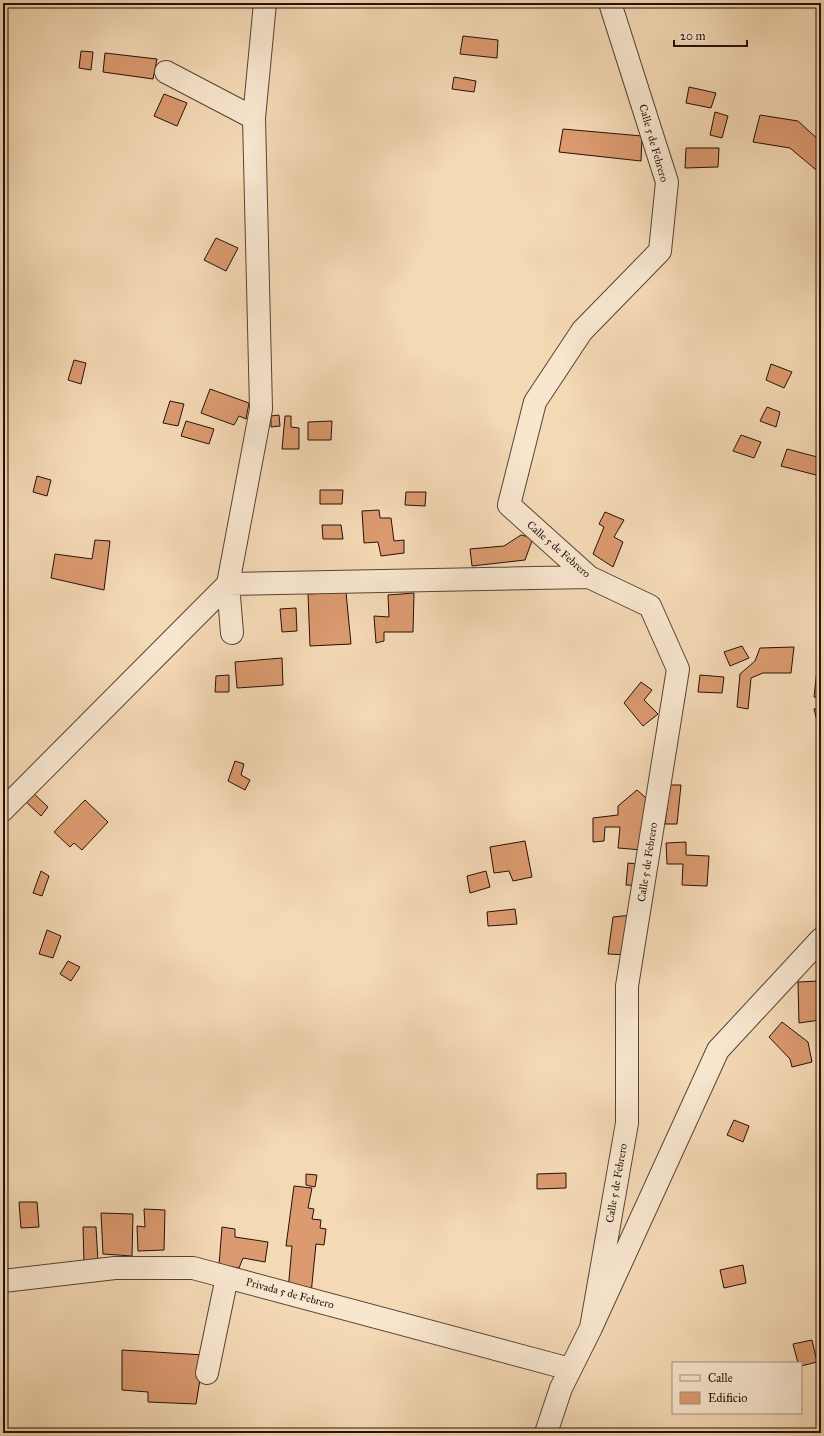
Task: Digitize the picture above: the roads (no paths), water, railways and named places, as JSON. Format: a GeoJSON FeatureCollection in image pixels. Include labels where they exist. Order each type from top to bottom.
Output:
{"type":"FeatureCollection","features":[{"type":"Feature","properties":{"kind":"street"},"geometry":{"type":"LineString","coordinates":[[232,633],[228,584],[261,409],[254,118],[265,3]]}},
{"type":"Feature","properties":{"kind":"street","name":"Calle 5 de Febrero"},"geometry":{"type":"LineString","coordinates":[[591,1328],[627,1123],[627,986],[678,669],[650,606],[589,577],[509,505],[535,402],[582,331],[660,251],[667,182],[610,3]]}},
{"type":"Feature","properties":{"kind":"street"},"geometry":{"type":"LineString","coordinates":[[166,72],[254,118]]}},
{"type":"Feature","properties":{"kind":"street"},"geometry":{"type":"LineString","coordinates":[[3,810],[228,584],[589,577]]}},
{"type":"Feature","properties":{"kind":"street","name":"Calle 5 de Febrero"},"geometry":{"type":"LineString","coordinates":[[546,1433],[560,1388],[591,1328],[718,1050],[821,939]]}},
{"type":"Feature","properties":{"kind":"street","name":"Privada 5 de Febrero"},"geometry":{"type":"LineString","coordinates":[[3,1281],[115,1268],[193,1268],[570,1369]]}},
{"type":"Feature","properties":{"kind":"street"},"geometry":{"type":"LineString","coordinates":[[207,1373],[227,1277]]}}]}
